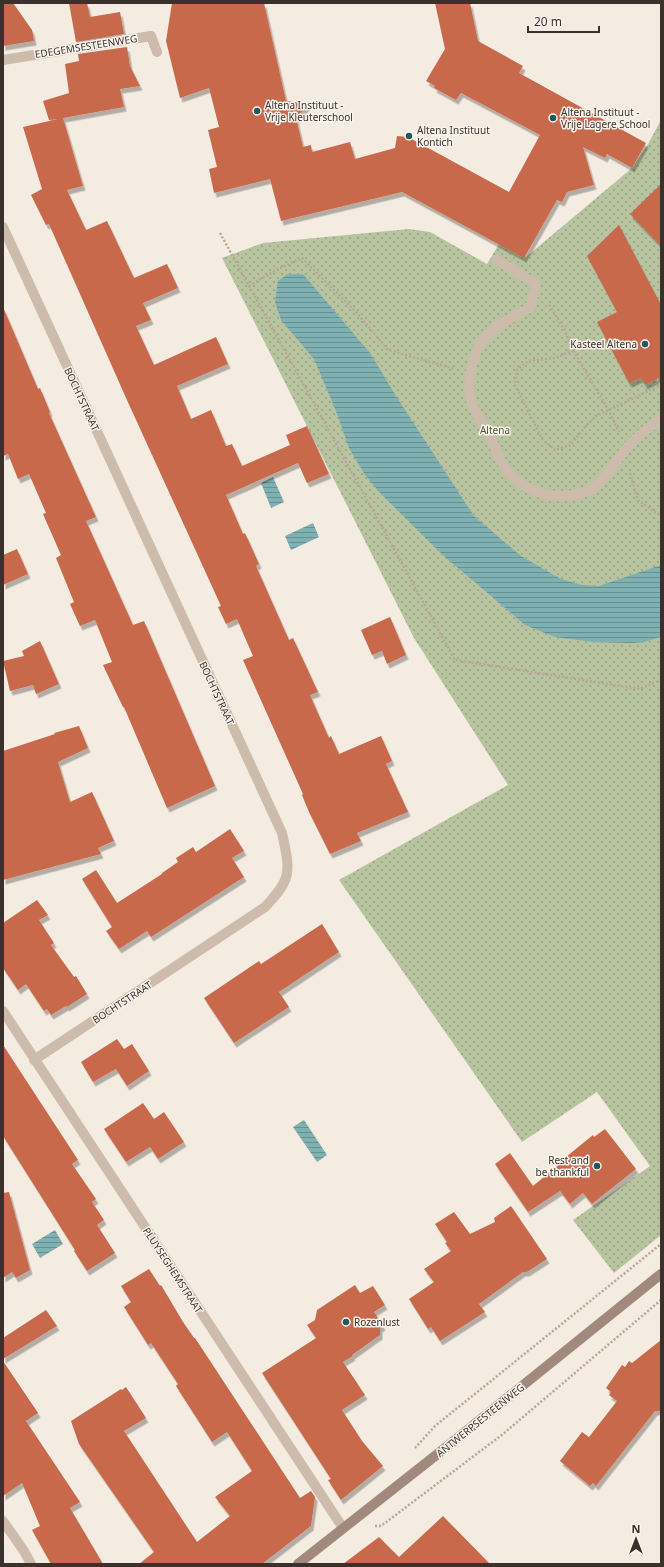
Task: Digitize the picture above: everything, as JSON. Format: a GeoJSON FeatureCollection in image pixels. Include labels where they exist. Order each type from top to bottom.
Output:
{"type":"FeatureCollection","features":[{"type":"Feature","properties":{"kind":"street","name":"EDEGEMSESTEENWEG"},"geometry":{"type":"LineString","coordinates":[[3,60],[151,36],[157,52]]}},
{"type":"Feature","properties":{"kind":"street","name":"BOCHTSTRAAT"},"geometry":{"type":"LineString","coordinates":[[3,227],[282,833],[288,861],[286,879],[278,893],[265,907],[34,1060]]}},
{"type":"Feature","properties":{"kind":"street"},"geometry":{"type":"LineString","coordinates":[[497,260],[536,284],[530,308],[494,328],[478,347],[470,373],[471,403],[504,466],[515,480],[528,489],[559,497],[585,492],[598,485],[626,449],[655,423],[661,420]]}},
{"type":"Feature","properties":{"kind":"street","name":"PLUYSEGHEMSTRAAT"},"geometry":{"type":"LineString","coordinates":[[3,1011],[342,1528]]}},
{"type":"Feature","properties":{"kind":"street","name":"ANTWERPSESTEENWEG"},"geometry":{"type":"LineString","coordinates":[[298,1564],[449,1445],[661,1274]]}},
{"type":"Feature","properties":{"kind":"street"},"geometry":{"type":"LineString","coordinates":[[3,1521],[31,1564]]}},
{"type":"Feature","properties":{"kind":"path"},"geometry":{"type":"LineString","coordinates":[[220,233],[455,660],[640,689],[661,680]]}},
{"type":"Feature","properties":{"kind":"path"},"geometry":{"type":"LineString","coordinates":[[249,286],[278,268],[302,258],[357,313],[388,350],[470,373]]}},
{"type":"Feature","properties":{"kind":"path"},"geometry":{"type":"LineString","coordinates":[[536,284],[564,329],[573,350],[609,411],[626,449],[631,478],[638,500],[661,516]]}},
{"type":"Feature","properties":{"kind":"path"},"geometry":{"type":"LineString","coordinates":[[573,350],[556,358],[528,361],[517,370],[515,385],[542,439],[556,450],[571,445],[583,429],[596,416],[661,385],[657,379]]}},
{"type":"Feature","properties":{"kind":"path"},"geometry":{"type":"LineString","coordinates":[[412,1452],[435,1426],[661,1244]]}},
{"type":"Feature","properties":{"kind":"path"},"geometry":{"type":"LineString","coordinates":[[373,1526],[381,1526],[503,1434],[661,1300]]}},
{"type":"Feature","properties":{"kind":"green space","name":"Altena"},"geometry":{"type":"Polygon","coordinates":[[[661,120],[661,1235],[614,1273],[573,1220],[650,1166],[597,1092],[522,1142],[339,880],[508,785],[414,638],[222,258],[263,243],[409,229],[430,232],[487,264],[499,244],[526,257],[632,168],[648,144],[661,120]]]}},
{"type":"Feature","properties":{"kind":"water"},"geometry":{"type":"Polygon","coordinates":[[[288,274],[303,274],[370,353],[396,396],[474,516],[521,556],[561,579],[582,585],[599,586],[661,565],[661,637],[644,642],[631,643],[594,642],[555,637],[525,625],[444,556],[381,494],[365,475],[349,448],[336,411],[314,359],[281,320],[275,302],[278,281],[288,274]]]}},
{"type":"Feature","properties":{"kind":"water"},"geometry":{"type":"Polygon","coordinates":[[[273,477],[284,502],[271,508],[261,483],[273,477]]]}},
{"type":"Feature","properties":{"kind":"water"},"geometry":{"type":"Polygon","coordinates":[[[313,523],[319,537],[291,550],[285,536],[313,523]]]}},
{"type":"Feature","properties":{"kind":"water"},"geometry":{"type":"Polygon","coordinates":[[[304,1120],[327,1155],[317,1162],[293,1127],[304,1120]]]}},
{"type":"Feature","properties":{"kind":"water"},"geometry":{"type":"Polygon","coordinates":[[[55,1230],[63,1244],[40,1258],[32,1244],[55,1230]]]}},
{"type":"Feature","properties":{"kind":"building"},"geometry":{"type":"Polygon","coordinates":[[[3,3],[13,3],[32,30],[34,41],[3,46],[3,3]]]}},
{"type":"Feature","properties":{"kind":"building"},"geometry":{"type":"Polygon","coordinates":[[[69,3],[87,3],[90,17],[120,12],[124,34],[76,42],[69,3]]]}},
{"type":"Feature","properties":{"kind":"building"},"geometry":{"type":"Polygon","coordinates":[[[172,3],[264,3],[286,101],[309,104],[296,118],[303,147],[311,145],[312,152],[350,142],[355,159],[395,148],[397,136],[408,137],[509,192],[540,135],[461,93],[456,100],[434,88],[435,86],[426,81],[445,49],[435,3],[470,3],[478,41],[523,66],[519,73],[646,143],[632,168],[607,154],[605,158],[583,147],[594,185],[567,192],[562,202],[557,200],[524,258],[402,192],[281,221],[270,179],[214,193],[209,169],[217,167],[208,130],[219,127],[209,88],[180,98],[166,41],[172,3]]]}},
{"type":"Feature","properties":{"kind":"building"},"geometry":{"type":"Polygon","coordinates":[[[127,47],[130,66],[140,86],[120,89],[124,107],[63,118],[83,186],[67,190],[86,230],[107,221],[134,278],[167,264],[178,288],[143,303],[151,320],[136,326],[154,365],[216,337],[228,364],[177,386],[191,419],[211,410],[226,446],[232,444],[242,466],[290,445],[286,435],[307,426],[329,474],[307,483],[298,463],[226,495],[243,534],[245,533],[259,564],[256,566],[289,640],[293,638],[318,692],[310,695],[329,738],[331,736],[339,754],[381,736],[392,761],[386,764],[408,812],[357,833],[361,841],[330,854],[309,812],[302,795],[303,794],[243,660],[253,656],[237,619],[226,624],[218,607],[221,606],[49,224],[46,225],[31,195],[42,189],[23,127],[58,119],[49,120],[43,101],[69,93],[65,64],[79,61],[78,54],[127,47]]]}},
{"type":"Feature","properties":{"kind":"building"},"geometry":{"type":"Polygon","coordinates":[[[661,184],[661,246],[630,214],[661,184]]]}},
{"type":"Feature","properties":{"kind":"building"},"geometry":{"type":"Polygon","coordinates":[[[619,225],[661,305],[661,377],[645,385],[641,378],[629,383],[597,322],[617,312],[587,256],[619,225]]]}},
{"type":"Feature","properties":{"kind":"building"},"geometry":{"type":"Polygon","coordinates":[[[3,307],[38,389],[40,388],[50,412],[49,413],[96,517],[86,521],[133,625],[144,621],[215,786],[167,808],[124,707],[103,665],[112,662],[95,620],[80,626],[70,604],[74,602],[56,558],[61,555],[43,514],[46,513],[29,474],[18,479],[8,454],[3,456],[3,307]]]}},
{"type":"Feature","properties":{"kind":"building"},"geometry":{"type":"Polygon","coordinates":[[[17,549],[28,574],[3,585],[3,555],[17,549]]]}},
{"type":"Feature","properties":{"kind":"building"},"geometry":{"type":"Polygon","coordinates":[[[390,617],[406,655],[387,664],[382,651],[372,655],[361,630],[390,617]]]}},
{"type":"Feature","properties":{"kind":"building"},"geometry":{"type":"Polygon","coordinates":[[[40,641],[59,684],[36,694],[33,685],[10,691],[3,661],[24,656],[22,651],[40,641]]]}},
{"type":"Feature","properties":{"kind":"building"},"geometry":{"type":"Polygon","coordinates":[[[79,726],[88,748],[58,762],[70,802],[92,792],[114,841],[98,848],[101,854],[3,880],[3,751],[79,726]]]}},
{"type":"Feature","properties":{"kind":"building"},"geometry":{"type":"Polygon","coordinates":[[[230,829],[244,851],[232,858],[244,877],[151,937],[147,931],[119,949],[106,931],[112,927],[82,879],[96,870],[117,903],[178,862],[176,858],[193,847],[196,852],[230,829]]]}},
{"type":"Feature","properties":{"kind":"building"},"geometry":{"type":"Polygon","coordinates":[[[37,900],[48,915],[39,920],[54,943],[51,945],[74,977],[76,976],[87,994],[51,1015],[47,1009],[44,1011],[26,984],[18,990],[3,968],[3,923],[37,900]]]}},
{"type":"Feature","properties":{"kind":"building"},"geometry":{"type":"Polygon","coordinates":[[[322,924],[339,952],[279,992],[289,1007],[234,1043],[204,998],[259,961],[261,964],[322,924]]]}},
{"type":"Feature","properties":{"kind":"building"},"geometry":{"type":"Polygon","coordinates":[[[117,1039],[124,1049],[132,1044],[149,1071],[127,1086],[116,1069],[93,1082],[81,1062],[117,1039]]]}},
{"type":"Feature","properties":{"kind":"building"},"geometry":{"type":"Polygon","coordinates":[[[3,1045],[78,1160],[72,1164],[96,1199],[92,1202],[104,1220],[97,1225],[115,1253],[87,1271],[3,1136],[3,1045]]]}},
{"type":"Feature","properties":{"kind":"building"},"geometry":{"type":"Polygon","coordinates":[[[143,1103],[154,1119],[164,1112],[184,1142],[158,1159],[150,1147],[126,1162],[104,1129],[143,1103]]]}},
{"type":"Feature","properties":{"kind":"building","name":"Rest and be thankful"},"geometry":{"type":"Polygon","coordinates":[[[605,1129],[636,1169],[592,1204],[583,1193],[570,1204],[560,1191],[528,1212],[495,1164],[510,1153],[533,1186],[593,1135],[594,1137],[605,1129]]]}},
{"type":"Feature","properties":{"kind":"building"},"geometry":{"type":"Polygon","coordinates":[[[9,1192],[30,1270],[16,1278],[12,1272],[3,1278],[3,1193],[9,1192]]]}},
{"type":"Feature","properties":{"kind":"building"},"geometry":{"type":"Polygon","coordinates":[[[511,1206],[547,1259],[527,1272],[523,1272],[479,1304],[485,1312],[440,1341],[431,1327],[428,1329],[409,1299],[434,1282],[424,1269],[451,1251],[435,1224],[454,1212],[470,1234],[495,1222],[494,1218],[511,1206]]]}},
{"type":"Feature","properties":{"kind":"building"},"geometry":{"type":"Polygon","coordinates":[[[149,1269],[160,1286],[161,1285],[183,1322],[300,1498],[311,1491],[315,1497],[311,1526],[262,1564],[139,1564],[154,1552],[79,1444],[71,1421],[126,1387],[146,1418],[124,1431],[197,1542],[230,1516],[215,1497],[252,1471],[227,1432],[212,1442],[176,1386],[178,1384],[151,1343],[148,1345],[124,1307],[131,1302],[121,1286],[149,1269]]]}},
{"type":"Feature","properties":{"kind":"building"},"geometry":{"type":"Polygon","coordinates":[[[355,1285],[360,1293],[373,1286],[385,1305],[374,1312],[383,1326],[380,1328],[380,1335],[343,1362],[365,1395],[342,1410],[362,1441],[383,1466],[341,1500],[328,1480],[331,1479],[262,1373],[316,1338],[307,1325],[315,1320],[317,1310],[355,1285]]]}},
{"type":"Feature","properties":{"kind":"building"},"geometry":{"type":"Polygon","coordinates":[[[46,1310],[57,1326],[3,1359],[3,1338],[46,1310]]]}},
{"type":"Feature","properties":{"kind":"building"},"geometry":{"type":"Polygon","coordinates":[[[661,1340],[661,1411],[655,1411],[596,1486],[593,1483],[590,1486],[560,1461],[582,1432],[589,1437],[617,1401],[609,1395],[611,1392],[606,1388],[622,1365],[625,1367],[629,1361],[632,1363],[661,1340]]]}},
{"type":"Feature","properties":{"kind":"building"},"geometry":{"type":"Polygon","coordinates":[[[3,1361],[38,1413],[26,1421],[80,1502],[70,1508],[103,1564],[51,1564],[32,1530],[40,1526],[22,1483],[3,1496],[3,1361]]]}},
{"type":"Feature","properties":{"kind":"building"},"geometry":{"type":"Polygon","coordinates":[[[443,1516],[490,1564],[343,1564],[379,1537],[399,1557],[443,1516]]]}},
{"type":"Feature","properties":{"kind":"place","name":"Altena Instituut - Vrije Kleuterschool"},"geometry":{"type":"Point","coordinates":[257,111]}},
{"type":"Feature","properties":{"kind":"place","name":"Altena Instituut - Vrije Lagere School"},"geometry":{"type":"Point","coordinates":[553,118]}},
{"type":"Feature","properties":{"kind":"place","name":"Altena Instituut Kontich"},"geometry":{"type":"Point","coordinates":[409,136]}},
{"type":"Feature","properties":{"kind":"place","name":"Kasteel Altena"},"geometry":{"type":"Point","coordinates":[645,344]}},
{"type":"Feature","properties":{"kind":"place","name":"Rest and be thankful"},"geometry":{"type":"Point","coordinates":[597,1166]}},
{"type":"Feature","properties":{"kind":"place","name":"Rozenlust"},"geometry":{"type":"Point","coordinates":[346,1322]}}]}
